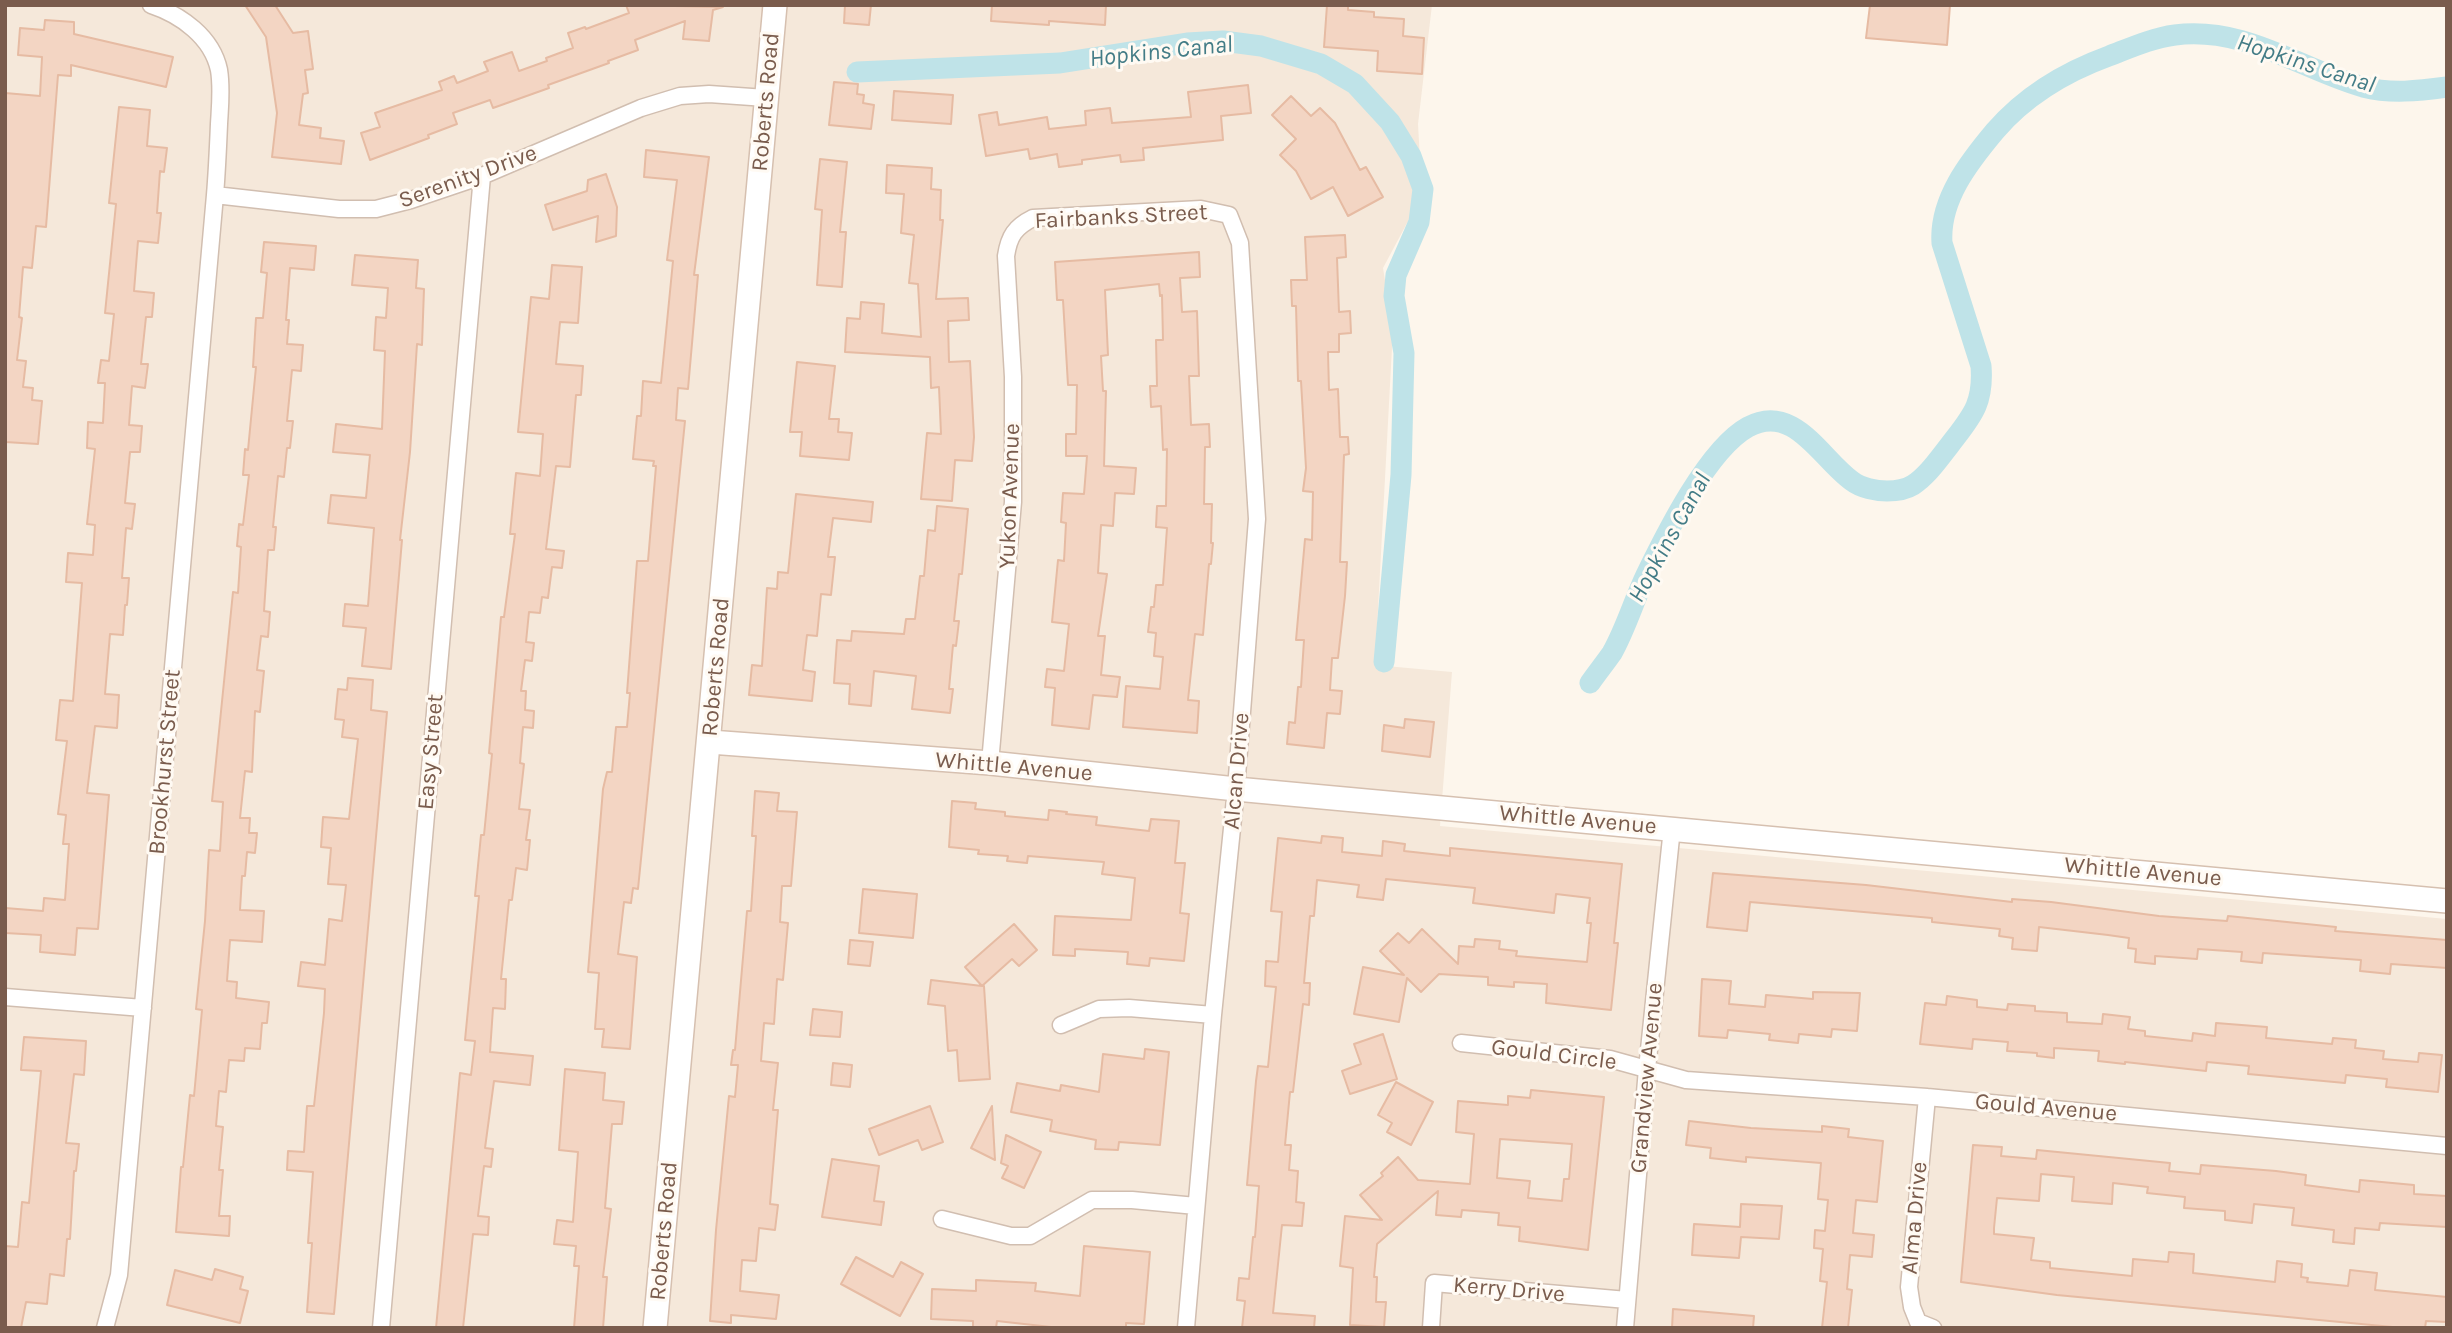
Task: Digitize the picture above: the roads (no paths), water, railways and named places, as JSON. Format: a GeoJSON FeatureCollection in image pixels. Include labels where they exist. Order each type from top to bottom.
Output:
{"type":"FeatureCollection","features":[{"type":"Feature","properties":{"kind":"street"},"geometry":{"type":"LineString","coordinates":[[151,5],[184,20],[199,34],[219,68],[221,92],[215,195]]}},
{"type":"Feature","properties":{"kind":"street","name":"Roberts Road"},"geometry":{"type":"LineString","coordinates":[[655,1328],[775,5]]}},
{"type":"Feature","properties":{"kind":"street","name":"Serenity Drive"},"geometry":{"type":"LineString","coordinates":[[215,195],[340,209],[376,209],[482,176],[641,108],[680,96],[709,94],[766,98]]}},
{"type":"Feature","properties":{"kind":"street","name":"Easy Street"},"geometry":{"type":"LineString","coordinates":[[381,1328],[482,176]]}},
{"type":"Feature","properties":{"kind":"street","name":"Brookhurst Street"},"geometry":{"type":"LineString","coordinates":[[109,1326],[118,1275],[215,195]]}},
{"type":"Feature","properties":{"kind":"street","name":"Fairbanks Street"},"geometry":{"type":"LineString","coordinates":[[1014,229],[1033,218],[1046,217],[1201,209],[1229,215]]}},
{"type":"Feature","properties":{"kind":"street","name":"Alcan Drive"},"geometry":{"type":"LineString","coordinates":[[1186,1328],[1236,789],[1257,519],[1240,243],[1229,215]]}},
{"type":"Feature","properties":{"kind":"street","name":"Yukon Avenue"},"geometry":{"type":"LineString","coordinates":[[990,763],[1013,502],[1013,377],[1006,256],[1014,229]]}},
{"type":"Feature","properties":{"kind":"street","name":"Whittle Avenue"},"geometry":{"type":"LineString","coordinates":[[710,742],[990,763],[1236,789],[2447,901]]}},
{"type":"Feature","properties":{"kind":"street","name":"Grandview Avenue"},"geometry":{"type":"LineString","coordinates":[[1625,1328],[1647,1069],[1672,828]]}},
{"type":"Feature","properties":{"kind":"street"},"geometry":{"type":"LineString","coordinates":[[5,997],[143,1008]]}},
{"type":"Feature","properties":{"kind":"street"},"geometry":{"type":"LineString","coordinates":[[1061,1026],[1099,1009],[1129,1007],[1213,1015]]}},
{"type":"Feature","properties":{"kind":"street","name":"Gould Circle"},"geometry":{"type":"LineString","coordinates":[[1461,1043],[1610,1059],[1647,1069]]}},
{"type":"Feature","properties":{"kind":"street","name":"Gould Avenue"},"geometry":{"type":"LineString","coordinates":[[1647,1069],[1686,1080],[1927,1097],[2447,1146]]}},
{"type":"Feature","properties":{"kind":"street","name":"Alma Drive"},"geometry":{"type":"LineString","coordinates":[[1927,1097],[1909,1287],[1918,1322],[1933,1328]]}},
{"type":"Feature","properties":{"kind":"street"},"geometry":{"type":"LineString","coordinates":[[942,1219],[1011,1236],[1030,1236],[1092,1200],[1132,1200],[1196,1206]]}},
{"type":"Feature","properties":{"kind":"street","name":"Kerry Drive"},"geometry":{"type":"LineString","coordinates":[[1431,1328],[1434,1283],[1627,1300]]}},
{"type":"Feature","properties":{"kind":"waterway","name":"Hopkins Canal"},"geometry":{"type":"LineString","coordinates":[[1590,683],[1612,653],[1646,575],[1690,494],[1718,454],[1748,427],[1764,421],[1793,427],[1806,436],[1852,481],[1869,489],[1887,491],[1904,489],[1918,481],[1964,427],[1978,401],[1981,366],[1942,243],[1945,212],[1966,169],[1995,131],[2020,106],[2047,86],[2093,62],[2150,41],[2166,36],[2201,34],[2249,43],[2363,87],[2394,91],[2447,87]]}},
{"type":"Feature","properties":{"kind":"waterway","name":"Hopkins Canal"},"geometry":{"type":"LineString","coordinates":[[857,72],[1060,63],[1187,43],[1223,41],[1261,46],[1321,64],[1355,84],[1390,122],[1411,156],[1423,189],[1419,222],[1396,275],[1394,296],[1404,353],[1401,475],[1384,662]]}}]}
